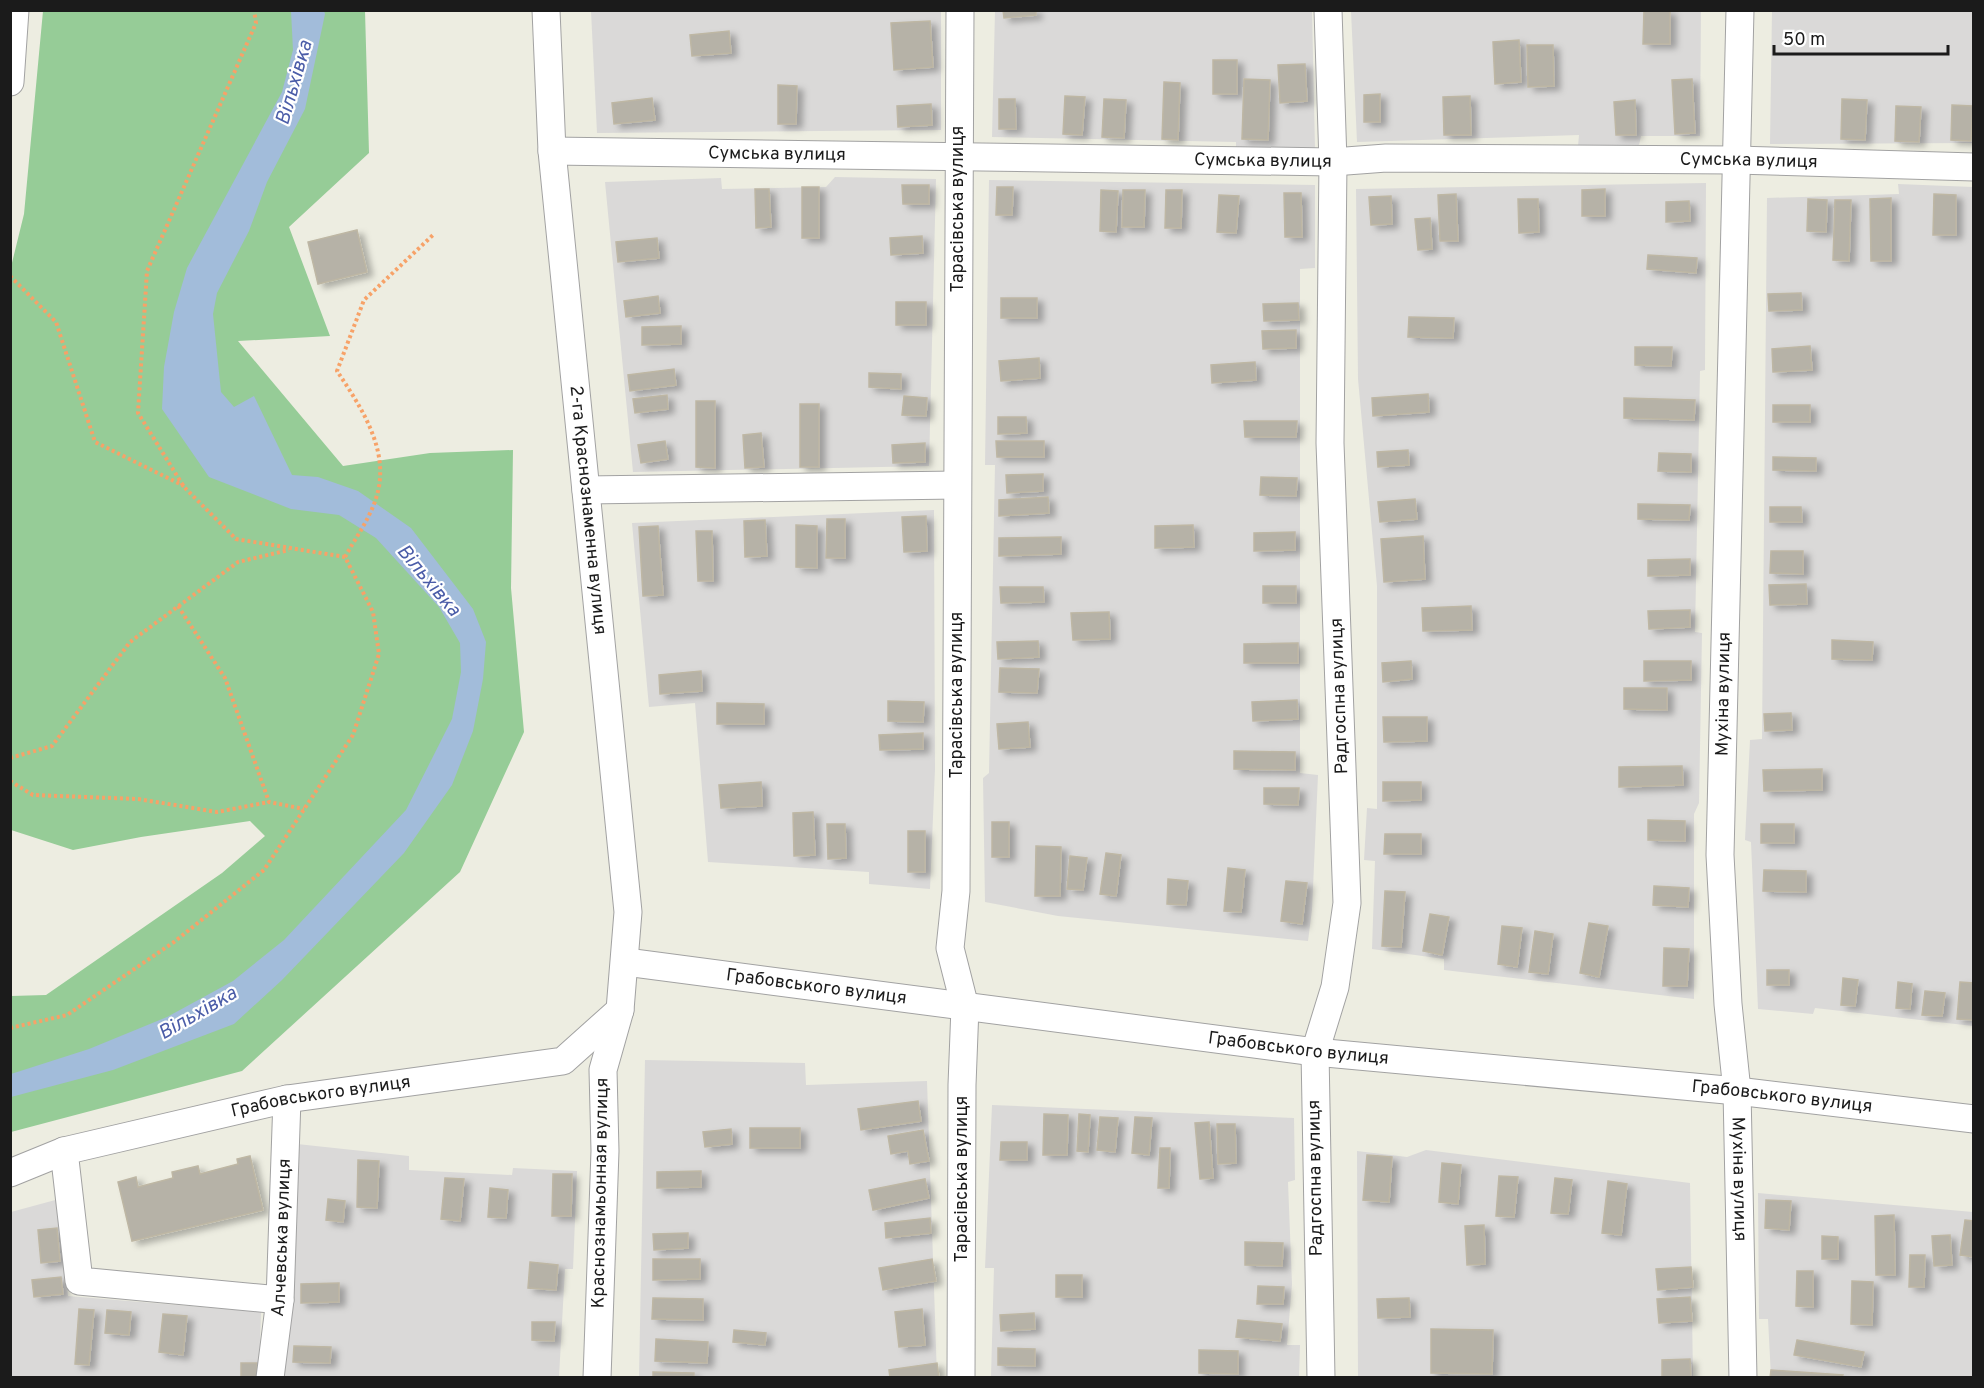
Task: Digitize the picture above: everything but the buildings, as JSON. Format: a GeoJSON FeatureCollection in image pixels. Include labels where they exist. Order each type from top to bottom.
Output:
{"type":"FeatureCollection","features":[{"type":"Feature","properties":{"kind":"street"},"geometry":{"type":"LineString","coordinates":[[10,82],[15,10]]}},
{"type":"Feature","properties":{"kind":"street","name":"2-га Краснознаменна вулиця"},"geometry":{"type":"LineString","coordinates":[[546,10],[552,151],[628,912],[626,962],[620,1010]]}},
{"type":"Feature","properties":{"kind":"street","name":"Тарасівська вулиця"},"geometry":{"type":"LineString","coordinates":[[960,10],[956,891],[950,948],[965,1007],[962,1085],[961,1377]]}},
{"type":"Feature","properties":{"kind":"street","name":"Радгоспна вулиця"},"geometry":{"type":"LineString","coordinates":[[1321,1377],[1315,1052],[1335,987],[1347,903],[1330,443],[1333,162],[1328,10]]}},
{"type":"Feature","properties":{"kind":"street","name":"Мухіна вулиця"},"geometry":{"type":"LineString","coordinates":[[1740,10],[1720,855],[1728,1004],[1737,1091],[1743,1377]]}},
{"type":"Feature","properties":{"kind":"street","name":"Сумська вулиця"},"geometry":{"type":"LineString","coordinates":[[552,151],[1333,162],[1386,158],[1736,160],[1974,167]]}},
{"type":"Feature","properties":{"kind":"street"},"geometry":{"type":"LineString","coordinates":[[586,490],[957,485]]}},
{"type":"Feature","properties":{"kind":"street","name":"Грабовського вулиця"},"geometry":{"type":"LineString","coordinates":[[626,962],[1315,1052],[1737,1091],[1974,1119]]}},
{"type":"Feature","properties":{"kind":"street","name":"Грабовського вулиця"},"geometry":{"type":"LineString","coordinates":[[10,1173],[64,1151],[287,1099],[563,1061],[620,1010]]}},
{"type":"Feature","properties":{"kind":"street","name":"Краснознамьонная вулиця"},"geometry":{"type":"LineString","coordinates":[[597,1377],[605,1151],[603,1070],[620,1010]]}},
{"type":"Feature","properties":{"kind":"street","name":"Алчевська вулиця"},"geometry":{"type":"LineString","coordinates":[[270,1377],[280,1300],[287,1099]]}},
{"type":"Feature","properties":{"kind":"street"},"geometry":{"type":"LineString","coordinates":[[64,1151],[79,1281],[280,1300]]}},
{"type":"Feature","properties":{"kind":"path"},"geometry":{"type":"LineString","coordinates":[[254,10],[256,23],[147,271],[138,413],[184,487],[236,539],[345,557]]}},
{"type":"Feature","properties":{"kind":"path"},"geometry":{"type":"LineString","coordinates":[[345,557],[378,494],[380,455],[361,406],[337,371],[364,300],[433,236]]}},
{"type":"Feature","properties":{"kind":"path"},"geometry":{"type":"LineString","coordinates":[[10,276],[56,322],[95,442],[184,487]]}},
{"type":"Feature","properties":{"kind":"path"},"geometry":{"type":"LineString","coordinates":[[10,758],[52,746],[130,642],[178,606],[238,562],[293,549]]}},
{"type":"Feature","properties":{"kind":"path"},"geometry":{"type":"LineString","coordinates":[[10,1028],[67,1015],[174,942],[264,870],[353,735],[379,654],[373,612],[345,557]]}},
{"type":"Feature","properties":{"kind":"path"},"geometry":{"type":"LineString","coordinates":[[178,606],[225,678],[269,802]]}},
{"type":"Feature","properties":{"kind":"path"},"geometry":{"type":"LineString","coordinates":[[10,781],[33,795],[138,799],[217,812],[269,802],[304,809]]}},
{"type":"Feature","properties":{"kind":"shaded area"},"geometry":{"type":"Polygon","coordinates":[[[591,11],[941,11],[941,130],[597,133],[591,11]]]}},
{"type":"Feature","properties":{"kind":"shaded area"},"geometry":{"type":"Polygon","coordinates":[[[995,11],[1312,11],[1315,149],[1236,150],[1236,142],[992,137],[995,11]]]}},
{"type":"Feature","properties":{"kind":"shaded area"},"geometry":{"type":"Polygon","coordinates":[[[1351,11],[1701,11],[1700,136],[1641,136],[1639,145],[1578,146],[1579,135],[1357,142],[1351,11]]]}},
{"type":"Feature","properties":{"kind":"shaded area"},"geometry":{"type":"Polygon","coordinates":[[[1772,11],[1973,11],[1973,143],[1770,144],[1772,11]]]}},
{"type":"Feature","properties":{"kind":"shaded area"},"geometry":{"type":"Polygon","coordinates":[[[835,177],[936,179],[929,466],[633,472],[605,182],[721,178],[722,189],[826,187],[835,177]]]}},
{"type":"Feature","properties":{"kind":"shaded area"},"geometry":{"type":"Polygon","coordinates":[[[989,180],[1315,185],[1315,268],[1300,269],[1300,773],[1318,775],[1312,910],[1308,941],[1058,916],[985,902],[983,778],[989,773],[995,465],[985,465],[989,180]]]}},
{"type":"Feature","properties":{"kind":"shaded area"},"geometry":{"type":"Polygon","coordinates":[[[1706,183],[1705,370],[1700,371],[1695,632],[1702,633],[1699,803],[1694,814],[1694,999],[1444,970],[1444,959],[1372,949],[1375,861],[1364,860],[1367,808],[1377,809],[1377,586],[1358,379],[1356,189],[1706,183]]]}},
{"type":"Feature","properties":{"kind":"shaded area"},"geometry":{"type":"Polygon","coordinates":[[[1898,184],[1973,187],[1973,1026],[1815,1008],[1813,1014],[1758,1009],[1751,842],[1745,840],[1750,740],[1762,739],[1767,198],[1899,194],[1898,184]]]}},
{"type":"Feature","properties":{"kind":"shaded area"},"geometry":{"type":"Polygon","coordinates":[[[934,510],[935,769],[930,889],[869,884],[869,872],[708,862],[695,703],[649,707],[632,523],[934,510]]]}},
{"type":"Feature","properties":{"kind":"shaded area"},"geometry":{"type":"Polygon","coordinates":[[[645,1060],[805,1063],[806,1085],[927,1081],[937,1377],[639,1378],[645,1060]]]}},
{"type":"Feature","properties":{"kind":"shaded area"},"geometry":{"type":"Polygon","coordinates":[[[992,1105],[1294,1118],[1295,1180],[1288,1182],[1292,1284],[1287,1345],[1300,1345],[1299,1377],[991,1377],[994,1268],[985,1268],[992,1105]]]}},
{"type":"Feature","properties":{"kind":"shaded area"},"geometry":{"type":"Polygon","coordinates":[[[297,1144],[409,1156],[409,1170],[512,1175],[513,1168],[577,1171],[573,1269],[565,1269],[559,1377],[284,1378],[297,1144]]]}},
{"type":"Feature","properties":{"kind":"shaded area"},"geometry":{"type":"Polygon","coordinates":[[[1426,1150],[1690,1183],[1693,1377],[1358,1377],[1357,1151],[1407,1157],[1426,1150]]]}},
{"type":"Feature","properties":{"kind":"shaded area"},"geometry":{"type":"Polygon","coordinates":[[[1758,1193],[1973,1212],[1973,1377],[1771,1377],[1768,1319],[1759,1319],[1758,1193]]]}},
{"type":"Feature","properties":{"kind":"shaded area"},"geometry":{"type":"Polygon","coordinates":[[[59,1199],[68,1296],[261,1312],[259,1377],[11,1378],[11,1212],[59,1199]]]}},
{"type":"Feature","properties":{"kind":"green space"},"geometry":{"type":"Polygon","coordinates":[[[43,11],[365,11],[369,153],[289,227],[330,336],[238,341],[343,466],[430,453],[513,450],[511,588],[524,732],[460,872],[242,1071],[11,1132],[11,996],[46,995],[222,873],[265,836],[250,821],[141,837],[73,850],[11,830],[10,271],[24,214],[43,11]]]}},
{"type":"Feature","properties":{"kind":"water","name":"Вільхівка"},"geometry":{"type":"Polygon","coordinates":[[[291,11],[324,11],[325,14],[305,109],[267,182],[249,231],[217,293],[213,314],[221,392],[234,407],[254,396],[292,475],[318,477],[358,491],[411,528],[473,609],[486,642],[483,679],[473,731],[452,785],[404,853],[282,980],[234,1024],[113,1070],[11,1097],[11,1074],[89,1049],[167,1017],[233,981],[284,940],[406,810],[452,719],[461,672],[460,643],[439,607],[376,538],[339,515],[291,509],[209,477],[162,409],[164,367],[174,312],[187,268],[282,92],[293,50],[291,11]]]}}]}
